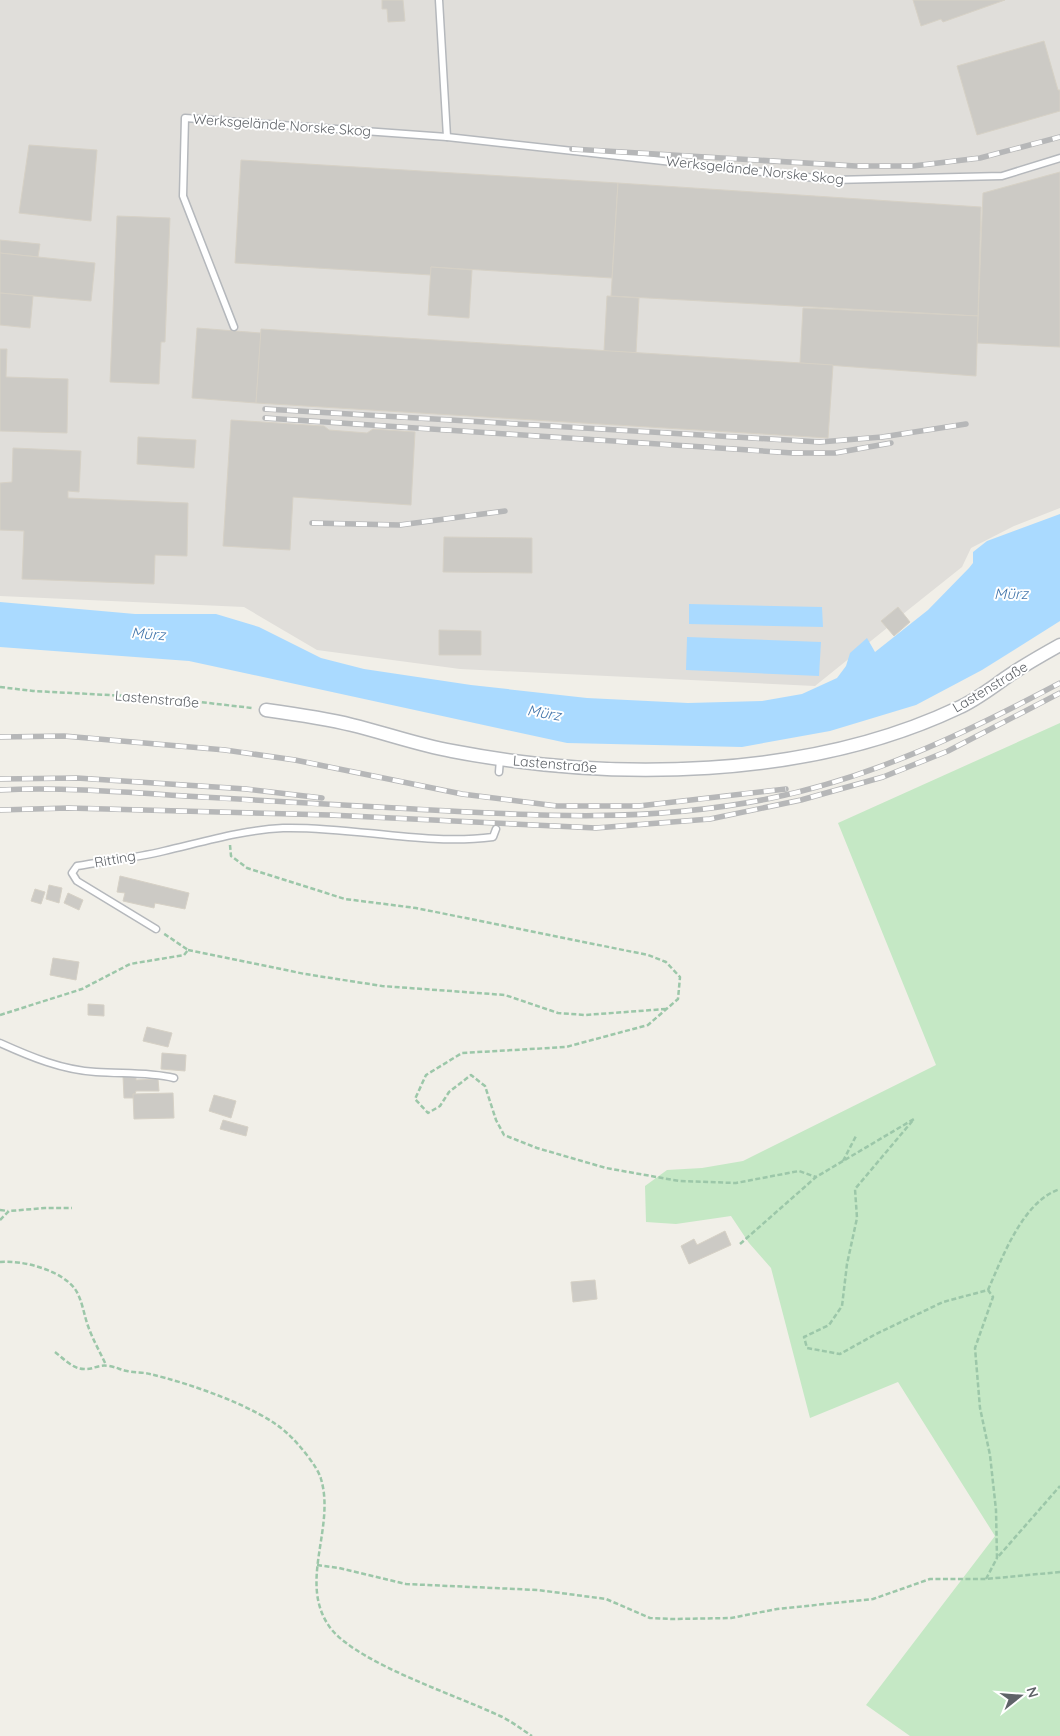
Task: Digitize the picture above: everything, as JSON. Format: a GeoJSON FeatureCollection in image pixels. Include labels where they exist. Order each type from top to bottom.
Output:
{"type":"FeatureCollection","features":[{"type":"Feature","properties":{"kind":"street","name":"Lastenstraße"},"geometry":{"type":"LineString","coordinates":[[266,710],[352,725],[500,766],[538,765],[651,770],[762,764],[853,744],[916,726],[981,696],[1060,645]]}},
{"type":"Feature","properties":{"kind":"lane"},"geometry":{"type":"LineString","coordinates":[[439,0],[448,137]]}},
{"type":"Feature","properties":{"kind":"lane","name":"Werksgelände Norske Skog"},"geometry":{"type":"LineString","coordinates":[[234,327],[183,196],[185,118],[448,137],[833,180],[1002,176],[1060,158]]}},
{"type":"Feature","properties":{"kind":"lane","name":"Ritting"},"geometry":{"type":"LineString","coordinates":[[156,929],[77,881],[72,873],[74,869],[77,866],[161,852],[228,836],[283,828],[411,838],[484,838],[492,837],[496,829]]}},
{"type":"Feature","properties":{"kind":"lane"},"geometry":{"type":"LineString","coordinates":[[0,1043],[34,1058],[69,1068],[95,1072],[150,1073],[174,1078]]}},
{"type":"Feature","properties":{"kind":"path","name":"Lastenstraße"},"geometry":{"type":"LineString","coordinates":[[0,686],[33,691],[164,698],[266,710]]}},
{"type":"Feature","properties":{"kind":"path"},"geometry":{"type":"LineString","coordinates":[[228,836],[231,856],[247,868],[344,899],[416,908],[648,955],[666,962],[680,978],[678,999],[648,1025],[566,1047],[462,1053],[426,1075],[415,1099],[428,1113],[440,1106],[449,1092],[471,1075],[485,1086],[496,1120],[504,1135],[537,1148],[606,1168],[678,1181],[736,1183],[799,1171],[816,1177]]}},
{"type":"Feature","properties":{"kind":"path"},"geometry":{"type":"LineString","coordinates":[[156,929],[188,950],[240,959],[305,974],[382,986],[505,995],[558,1013],[585,1015],[667,1009]]}},
{"type":"Feature","properties":{"kind":"path"},"geometry":{"type":"LineString","coordinates":[[0,1015],[82,989],[130,964],[177,957],[184,955],[188,950]]}},
{"type":"Feature","properties":{"kind":"path"},"geometry":{"type":"LineString","coordinates":[[740,1244],[816,1177],[914,1118],[855,1189],[857,1218],[847,1264],[842,1306],[829,1325],[804,1337],[807,1348],[840,1354],[876,1334],[943,1302],[988,1290]]}},
{"type":"Feature","properties":{"kind":"path"},"geometry":{"type":"LineString","coordinates":[[842,1162],[856,1136]]}},
{"type":"Feature","properties":{"kind":"path"},"geometry":{"type":"LineString","coordinates":[[988,1290],[1012,1234],[1048,1193],[1060,1189]]}},
{"type":"Feature","properties":{"kind":"path"},"geometry":{"type":"LineString","coordinates":[[0,1210],[9,1212],[45,1208],[72,1208]]}},
{"type":"Feature","properties":{"kind":"path"},"geometry":{"type":"LineString","coordinates":[[0,1220],[9,1212]]}},
{"type":"Feature","properties":{"kind":"path"},"geometry":{"type":"LineString","coordinates":[[0,1262],[9,1262],[60,1276],[75,1289],[89,1328],[106,1366]]}},
{"type":"Feature","properties":{"kind":"path"},"geometry":{"type":"LineString","coordinates":[[988,1290],[992,1297],[975,1348],[980,1408],[991,1464],[997,1558]]}},
{"type":"Feature","properties":{"kind":"path"},"geometry":{"type":"LineString","coordinates":[[56,1352],[72,1365],[85,1370],[97,1364],[128,1372],[149,1373],[216,1394],[254,1412],[288,1433],[318,1471],[321,1479],[326,1504],[326,1522],[317,1565],[315,1590],[321,1609],[333,1630],[366,1656],[502,1717],[532,1736]]}},
{"type":"Feature","properties":{"kind":"path"},"geometry":{"type":"LineString","coordinates":[[986,1579],[997,1558],[1060,1486]]}},
{"type":"Feature","properties":{"kind":"path"},"geometry":{"type":"LineString","coordinates":[[317,1565],[406,1584],[538,1590],[606,1599],[650,1618],[672,1619],[731,1618],[777,1609],[873,1599],[930,1579],[986,1579],[1060,1572]]}},
{"type":"Feature","properties":{"kind":"shaded area"},"geometry":{"type":"Polygon","coordinates":[[[0,0],[1060,0],[1060,508],[1014,526],[971,548],[962,567],[903,614],[898,608],[882,621],[887,628],[815,686],[460,669],[317,650],[244,607],[0,596],[0,0]]]}},
{"type":"Feature","properties":{"kind":"green space"},"geometry":{"type":"Polygon","coordinates":[[[1060,723],[1060,1736],[910,1736],[866,1705],[995,1536],[898,1382],[810,1418],[771,1268],[749,1243],[731,1216],[676,1224],[646,1222],[645,1186],[667,1170],[702,1168],[743,1161],[936,1065],[838,823],[1060,723]]]}},
{"type":"Feature","properties":{"kind":"water","name":"Mürz"},"geometry":{"type":"Polygon","coordinates":[[[1060,514],[1060,621],[982,670],[916,705],[830,731],[742,747],[567,743],[189,661],[0,647],[0,602],[135,614],[216,614],[259,627],[321,658],[364,669],[471,685],[587,698],[688,703],[762,701],[802,694],[837,678],[846,666],[850,653],[867,638],[875,652],[928,610],[969,568],[973,563],[973,552],[987,541],[1060,514]]]}},
{"type":"Feature","properties":{"kind":"water"},"geometry":{"type":"Polygon","coordinates":[[[689,604],[822,607],[823,627],[689,624],[689,604]]]}},
{"type":"Feature","properties":{"kind":"water"},"geometry":{"type":"Polygon","coordinates":[[[687,637],[821,642],[819,676],[686,670],[687,637]]]}},
{"type":"Feature","properties":{"kind":"building"},"geometry":{"type":"Polygon","coordinates":[[[382,0],[403,0],[405,21],[388,22],[387,9],[382,9],[382,0]]]}},
{"type":"Feature","properties":{"kind":"building"},"geometry":{"type":"Polygon","coordinates":[[[913,0],[1005,0],[943,22],[941,19],[921,26],[913,0]]]}},
{"type":"Feature","properties":{"kind":"building"},"geometry":{"type":"Polygon","coordinates":[[[1044,41],[1058,90],[1060,90],[1060,111],[977,135],[957,66],[1044,41]]]}},
{"type":"Feature","properties":{"kind":"building"},"geometry":{"type":"Polygon","coordinates":[[[29,145],[97,150],[91,221],[19,213],[29,145]]]}},
{"type":"Feature","properties":{"kind":"building"},"geometry":{"type":"Polygon","coordinates":[[[241,160],[618,183],[612,278],[431,267],[431,275],[235,263],[241,160]]]}},
{"type":"Feature","properties":{"kind":"building"},"geometry":{"type":"Polygon","coordinates":[[[1060,172],[1060,347],[977,343],[983,193],[1060,172]]]}},
{"type":"Feature","properties":{"kind":"building"},"geometry":{"type":"Polygon","coordinates":[[[618,183],[981,207],[978,316],[611,296],[618,183]]]}},
{"type":"Feature","properties":{"kind":"building"},"geometry":{"type":"Polygon","coordinates":[[[117,216],[170,218],[165,342],[161,342],[159,384],[110,382],[117,216]]]}},
{"type":"Feature","properties":{"kind":"building"},"geometry":{"type":"Polygon","coordinates":[[[0,240],[40,244],[38,257],[0,253],[0,240]]]}},
{"type":"Feature","properties":{"kind":"building"},"geometry":{"type":"Polygon","coordinates":[[[0,253],[95,263],[91,301],[0,293],[0,253]]]}},
{"type":"Feature","properties":{"kind":"building"},"geometry":{"type":"Polygon","coordinates":[[[431,267],[472,270],[469,318],[428,315],[431,267]]]}},
{"type":"Feature","properties":{"kind":"building"},"geometry":{"type":"Polygon","coordinates":[[[0,293],[33,296],[30,328],[0,325],[0,293]]]}},
{"type":"Feature","properties":{"kind":"building"},"geometry":{"type":"Polygon","coordinates":[[[607,296],[639,298],[636,353],[604,351],[607,296]]]}},
{"type":"Feature","properties":{"kind":"building"},"geometry":{"type":"Polygon","coordinates":[[[803,308],[978,316],[976,376],[800,363],[803,308]]]}},
{"type":"Feature","properties":{"kind":"building"},"geometry":{"type":"Polygon","coordinates":[[[197,328],[261,333],[256,403],[192,398],[197,328]]]}},
{"type":"Feature","properties":{"kind":"building"},"geometry":{"type":"Polygon","coordinates":[[[261,329],[833,365],[828,438],[256,403],[261,329]]]}},
{"type":"Feature","properties":{"kind":"building"},"geometry":{"type":"Polygon","coordinates":[[[0,349],[7,349],[6,377],[68,379],[67,433],[0,431],[0,349]]]}},
{"type":"Feature","properties":{"kind":"building"},"geometry":{"type":"Polygon","coordinates":[[[231,420],[324,426],[329,430],[367,433],[373,429],[415,432],[411,505],[293,497],[290,550],[223,546],[231,420]]]}},
{"type":"Feature","properties":{"kind":"building"},"geometry":{"type":"Polygon","coordinates":[[[138,437],[196,440],[194,468],[137,464],[138,437]]]}},
{"type":"Feature","properties":{"kind":"building"},"geometry":{"type":"Polygon","coordinates":[[[13,448],[81,451],[79,492],[68,491],[68,498],[188,503],[187,556],[155,555],[154,584],[22,579],[24,531],[0,530],[0,483],[12,482],[13,448]]]}},
{"type":"Feature","properties":{"kind":"building"},"geometry":{"type":"Polygon","coordinates":[[[444,537],[532,538],[532,573],[443,572],[444,537]]]}},
{"type":"Feature","properties":{"kind":"building"},"geometry":{"type":"Polygon","coordinates":[[[898,607],[910,622],[894,636],[881,621],[898,607]]]}},
{"type":"Feature","properties":{"kind":"building"},"geometry":{"type":"Polygon","coordinates":[[[439,630],[481,631],[481,655],[439,655],[439,630]]]}},
{"type":"Feature","properties":{"kind":"building"},"geometry":{"type":"Polygon","coordinates":[[[120,876],[189,893],[185,909],[155,903],[154,908],[123,901],[125,893],[117,892],[120,876]]]}},
{"type":"Feature","properties":{"kind":"building"},"geometry":{"type":"Polygon","coordinates":[[[49,885],[62,888],[59,903],[46,899],[49,885]]]}},
{"type":"Feature","properties":{"kind":"building"},"geometry":{"type":"Polygon","coordinates":[[[35,889],[45,892],[41,904],[31,901],[35,889]]]}},
{"type":"Feature","properties":{"kind":"building"},"geometry":{"type":"Polygon","coordinates":[[[68,893],[83,900],[79,910],[64,903],[68,893]]]}},
{"type":"Feature","properties":{"kind":"building"},"geometry":{"type":"Polygon","coordinates":[[[53,958],[79,962],[76,980],[50,975],[53,958]]]}},
{"type":"Feature","properties":{"kind":"building"},"geometry":{"type":"Polygon","coordinates":[[[88,1004],[104,1005],[104,1016],[88,1015],[88,1004]]]}},
{"type":"Feature","properties":{"kind":"building"},"geometry":{"type":"Polygon","coordinates":[[[147,1027],[172,1033],[168,1047],[143,1041],[147,1027]]]}},
{"type":"Feature","properties":{"kind":"building"},"geometry":{"type":"Polygon","coordinates":[[[162,1053],[186,1055],[185,1071],[161,1069],[162,1053]]]}},
{"type":"Feature","properties":{"kind":"building"},"geometry":{"type":"Polygon","coordinates":[[[136,1075],[136,1080],[158,1079],[159,1091],[136,1091],[134,1098],[124,1098],[123,1076],[136,1075]]]}},
{"type":"Feature","properties":{"kind":"building"},"geometry":{"type":"Polygon","coordinates":[[[173,1093],[174,1118],[134,1119],[133,1094],[173,1093]]]}},
{"type":"Feature","properties":{"kind":"building"},"geometry":{"type":"Polygon","coordinates":[[[214,1095],[236,1101],[231,1118],[209,1111],[214,1095]]]}},
{"type":"Feature","properties":{"kind":"building"},"geometry":{"type":"Polygon","coordinates":[[[223,1120],[248,1127],[246,1136],[220,1129],[223,1120]]]}},
{"type":"Feature","properties":{"kind":"building"},"geometry":{"type":"Polygon","coordinates":[[[725,1231],[731,1245],[689,1264],[681,1246],[694,1239],[697,1245],[725,1231]]]}},
{"type":"Feature","properties":{"kind":"building"},"geometry":{"type":"Polygon","coordinates":[[[595,1280],[597,1299],[573,1302],[571,1282],[595,1280]]]}},
{"type":"Feature","properties":{"kind":"railway"},"geometry":{"type":"LineString","coordinates":[[572,149],[856,166],[913,166],[980,158],[1060,137]]}},
{"type":"Feature","properties":{"kind":"railway"},"geometry":{"type":"LineString","coordinates":[[265,409],[820,442],[882,437],[966,424]]}},
{"type":"Feature","properties":{"kind":"railway"},"geometry":{"type":"LineString","coordinates":[[265,418],[793,453],[835,453],[891,443]]}},
{"type":"Feature","properties":{"kind":"railway"},"geometry":{"type":"LineString","coordinates":[[312,523],[400,525],[505,511]]}},
{"type":"Feature","properties":{"kind":"railway"},"geometry":{"type":"LineString","coordinates":[[0,790],[93,790],[504,814],[591,816],[678,812],[767,799],[844,779],[918,752],[1060,683]]}},
{"type":"Feature","properties":{"kind":"railway"},"geometry":{"type":"LineString","coordinates":[[0,810],[68,808],[330,815],[596,828],[710,819],[801,800],[883,777],[948,751],[1060,693]]}},
{"type":"Feature","properties":{"kind":"railway"},"geometry":{"type":"LineString","coordinates":[[0,737],[64,736],[225,750],[295,760],[462,794],[557,806],[639,806],[786,789]]}},
{"type":"Feature","properties":{"kind":"railway"},"geometry":{"type":"LineString","coordinates":[[0,779],[77,778],[246,789],[322,798]]}}]}
